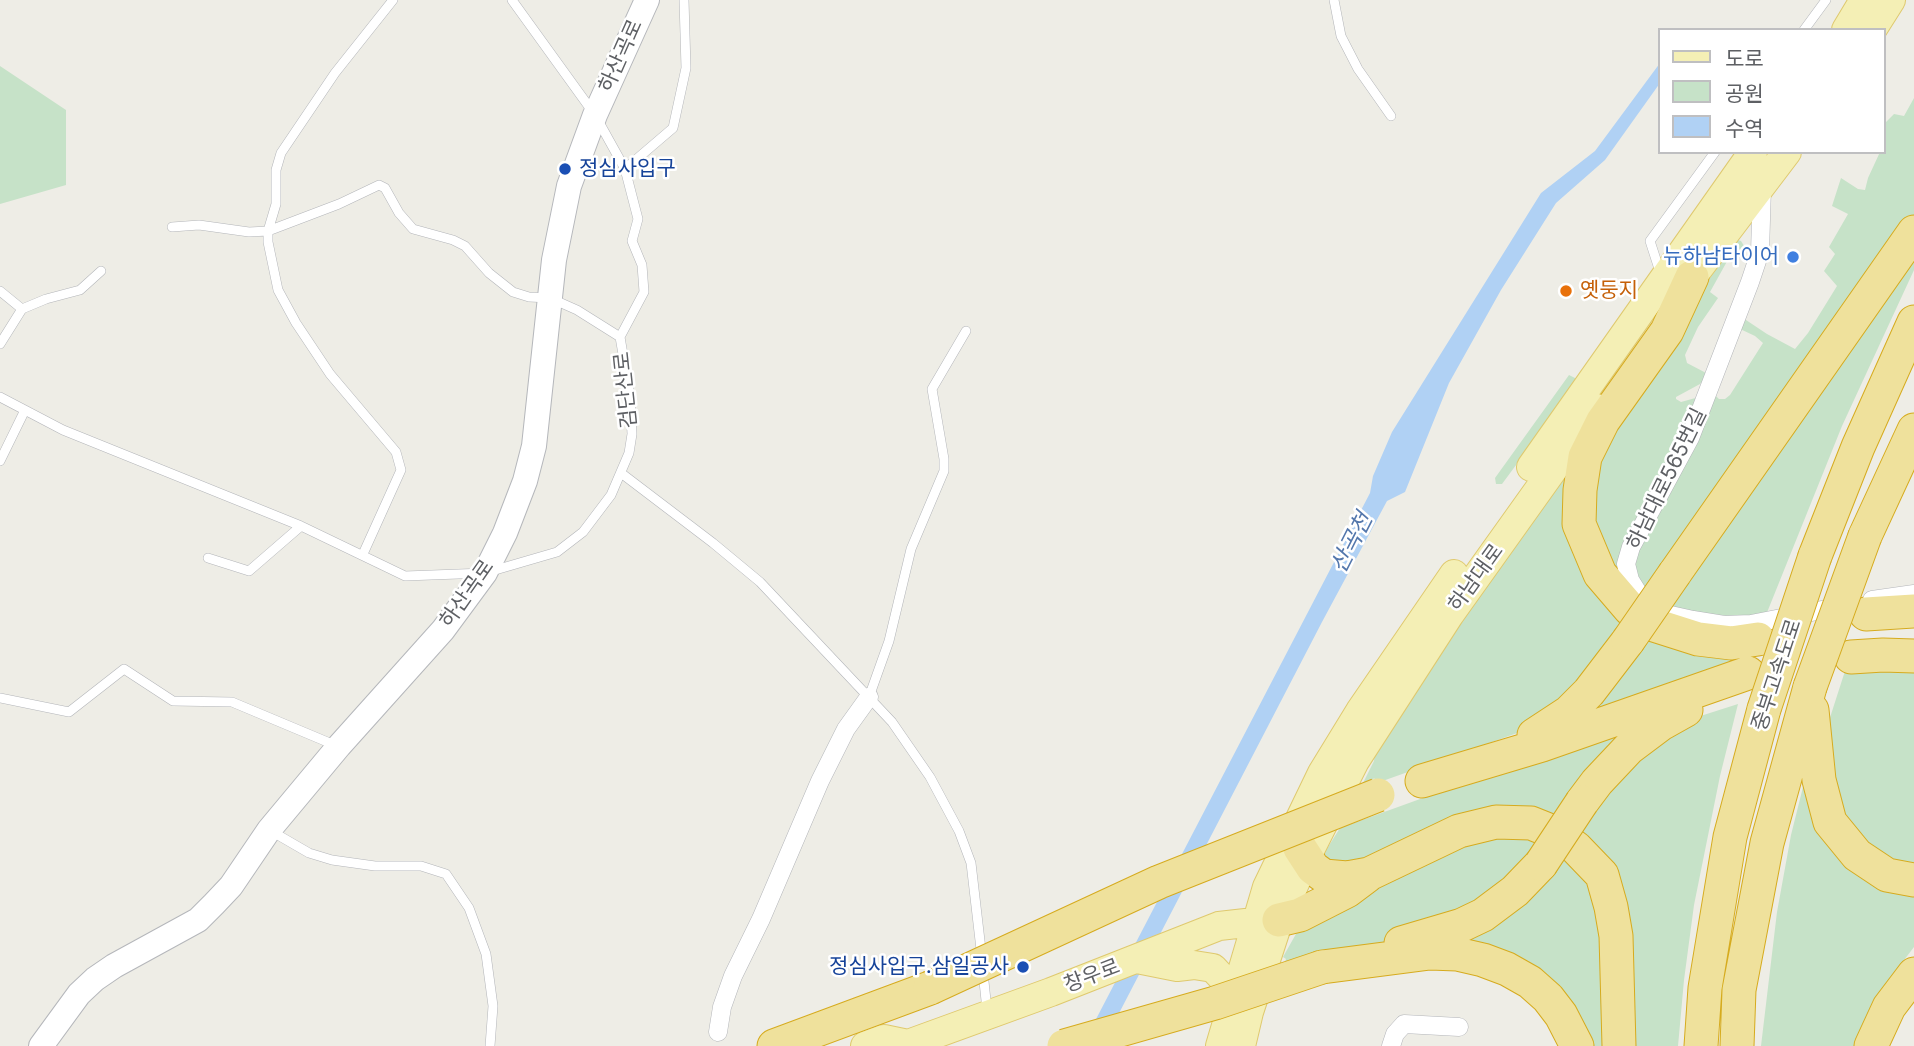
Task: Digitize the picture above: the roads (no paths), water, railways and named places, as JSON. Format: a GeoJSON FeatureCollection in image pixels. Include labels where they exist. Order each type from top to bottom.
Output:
{"type":"FeatureCollection","features":[{"type":"Feature","properties":{"kind":"highway"},"geometry":{"type":"LineString","coordinates":[[1422,781],[1524,741],[1569,712],[1589,692],[1628,641],[1914,232]]}},
{"type":"Feature","properties":{"kind":"highway"},"geometry":{"type":"LineString","coordinates":[[1677,279],[1667,331],[1603,421],[1585,457],[1579,524],[1600,574],[1630,609],[1654,625],[1698,639],[1731,643],[1758,639]]}},
{"type":"Feature","properties":{"kind":"highway","name":"중부고속도로"},"geometry":{"type":"LineString","coordinates":[[1701,1046],[1705,988],[1752,690],[1815,556],[1858,447],[1914,322]]}},
{"type":"Feature","properties":{"kind":"highway","name":"중부고속도로"},"geometry":{"type":"LineString","coordinates":[[1737,1046],[1740,990],[1767,843],[1811,687],[1865,536],[1914,430]]}},
{"type":"Feature","properties":{"kind":"highway"},"geometry":{"type":"LineString","coordinates":[[1866,614],[1914,611]]}},
{"type":"Feature","properties":{"kind":"highway"},"geometry":{"type":"LineString","coordinates":[[1914,648],[1854,652],[1914,656]]}},
{"type":"Feature","properties":{"kind":"highway"},"geometry":{"type":"LineString","coordinates":[[1811,687],[1819,780],[1830,822],[1857,855],[1886,875],[1914,880]]}},
{"type":"Feature","properties":{"kind":"highway"},"geometry":{"type":"LineString","coordinates":[[774,1046],[930,988],[1159,882],[1378,795],[1542,745],[1752,690]]}},
{"type":"Feature","properties":{"kind":"highway"},"geometry":{"type":"LineString","coordinates":[[1064,1046],[1215,1003],[1322,967],[1462,925],[1483,915],[1515,891],[1541,864],[1582,802],[1612,765],[1645,734],[1680,713],[1752,690]]}},
{"type":"Feature","properties":{"kind":"highway"},"geometry":{"type":"LineString","coordinates":[[1268,920],[1300,915],[1347,891],[1369,874],[1459,831],[1496,822],[1531,823],[1556,833],[1576,848],[1601,875],[1611,907],[1617,948],[1619,1046]]}},
{"type":"Feature","properties":{"kind":"highway"},"geometry":{"type":"LineString","coordinates":[[1300,845],[1313,869],[1324,876],[1347,878],[1369,874]]}},
{"type":"Feature","properties":{"kind":"highway"},"geometry":{"type":"LineString","coordinates":[[1322,967],[1430,953],[1457,954],[1483,960],[1530,982],[1548,998],[1561,1015],[1577,1046]]}},
{"type":"Feature","properties":{"kind":"highway"},"geometry":{"type":"LineString","coordinates":[[1871,1046],[1889,1007],[1914,974]]}},
{"type":"Feature","properties":{"kind":"main road"},"geometry":{"type":"LineString","coordinates":[[1847,28],[1864,0]]}},
{"type":"Feature","properties":{"kind":"main road"},"geometry":{"type":"LineString","coordinates":[[1873,28],[1891,0]]}},
{"type":"Feature","properties":{"kind":"main road","name":"하남대로"},"geometry":{"type":"LineString","coordinates":[[1241,1046],[1268,920],[1267,887],[1300,845],[1450,614],[1677,279],[1752,154]]}},
{"type":"Feature","properties":{"kind":"main road","name":"하남대로"},"geometry":{"type":"LineString","coordinates":[[1677,279],[1727,229],[1785,154]]}},
{"type":"Feature","properties":{"kind":"main road","name":"하남대로"},"geometry":{"type":"LineString","coordinates":[[1220,1046],[1230,1010],[1268,920]]}},
{"type":"Feature","properties":{"kind":"main road","name":"창우로"},"geometry":{"type":"LineString","coordinates":[[865,1046],[884,1039],[907,1045],[1219,926],[1268,920]]}},
{"type":"Feature","properties":{"kind":"main road"},"geometry":{"type":"LineString","coordinates":[[1137,959],[1177,967],[1208,966],[1223,978],[1229,990],[1230,1010]]}},
{"type":"Feature","properties":{"kind":"street","name":"하산곡로"},"geometry":{"type":"LineString","coordinates":[[41,1046],[79,994],[95,979],[198,920],[232,886],[269,830],[443,630],[485,573],[505,533],[525,481],[534,446],[563,209],[578,157],[647,0]]}},
{"type":"Feature","properties":{"kind":"street","name":"하남대로565번길"},"geometry":{"type":"LineString","coordinates":[[1762,184],[1760,252],[1690,438],[1631,547],[1626,564],[1630,580],[1640,596],[1666,614],[1724,625],[1751,624],[1896,595],[1914,594]]}},
{"type":"Feature","properties":{"kind":"street"},"geometry":{"type":"LineString","coordinates":[[1727,229],[1753,242],[1760,252]]}},
{"type":"Feature","properties":{"kind":"street"},"geometry":{"type":"LineString","coordinates":[[718,1032],[722,1007],[733,976],[761,919],[820,781],[846,729],[869,696]]}},
{"type":"Feature","properties":{"kind":"street"},"geometry":{"type":"LineString","coordinates":[[1391,1046],[1395,1034],[1405,1024],[1460,1027]]}},
{"type":"Feature","properties":{"kind":"lane"},"geometry":{"type":"LineString","coordinates":[[363,554],[401,470],[396,452],[330,374],[296,323],[278,290],[268,231],[277,196],[276,170],[284,148],[335,73],[393,0]]}},
{"type":"Feature","properties":{"kind":"lane","name":"검단산로"},"geometry":{"type":"LineString","coordinates":[[0,397],[63,429],[301,526],[405,576],[485,573],[557,552],[583,532],[611,495],[629,453],[632,434],[630,395],[620,337],[644,292],[642,265],[632,242],[638,219],[625,169],[595,115],[512,0]]}},
{"type":"Feature","properties":{"kind":"lane"},"geometry":{"type":"LineString","coordinates":[[625,169],[673,128],[687,68],[684,0]]}},
{"type":"Feature","properties":{"kind":"lane"},"geometry":{"type":"LineString","coordinates":[[1334,0],[1341,36],[1359,69],[1391,116]]}},
{"type":"Feature","properties":{"kind":"lane"},"geometry":{"type":"LineString","coordinates":[[1805,28],[1826,0]]}},
{"type":"Feature","properties":{"kind":"lane"},"geometry":{"type":"LineString","coordinates":[[1677,279],[1650,241],[1713,154]]}},
{"type":"Feature","properties":{"kind":"lane","name":"검단산로"},"geometry":{"type":"LineString","coordinates":[[268,231],[339,204],[379,185],[385,188],[399,213],[413,229],[465,246],[489,273],[513,292],[528,297],[550,298],[577,310],[620,337]]}},
{"type":"Feature","properties":{"kind":"lane"},"geometry":{"type":"LineString","coordinates":[[172,227],[199,225],[249,232],[268,231]]}},
{"type":"Feature","properties":{"kind":"lane"},"geometry":{"type":"LineString","coordinates":[[0,344],[22,309],[80,290],[102,271]]}},
{"type":"Feature","properties":{"kind":"lane"},"geometry":{"type":"LineString","coordinates":[[0,291],[22,309]]}},
{"type":"Feature","properties":{"kind":"lane"},"geometry":{"type":"LineString","coordinates":[[869,696],[901,600],[911,549],[944,471],[932,389],[966,331]]}},
{"type":"Feature","properties":{"kind":"lane"},"geometry":{"type":"LineString","coordinates":[[0,460],[25,410]]}},
{"type":"Feature","properties":{"kind":"lane"},"geometry":{"type":"LineString","coordinates":[[621,473],[713,542],[760,582],[840,670],[869,696],[914,752],[959,831],[971,863],[988,1015]]}},
{"type":"Feature","properties":{"kind":"lane"},"geometry":{"type":"LineString","coordinates":[[208,558],[249,571],[301,526]]}},
{"type":"Feature","properties":{"kind":"lane"},"geometry":{"type":"LineString","coordinates":[[0,698],[69,712],[124,669],[173,701],[232,702],[339,747]]}},
{"type":"Feature","properties":{"kind":"lane"},"geometry":{"type":"LineString","coordinates":[[269,830],[309,853],[332,860],[374,866],[421,866],[446,874],[470,908],[485,954],[493,1006],[490,1046]]}},
{"type":"Feature","properties":{"kind":"water","name":"산곡천"},"geometry":{"type":"Polygon","coordinates":[[[1658,66],[1658,86],[1605,160],[1556,203],[1501,290],[1449,383],[1405,492],[1387,501],[1102,1046],[1082,1046],[1370,493],[1373,476],[1392,432],[1541,193],[1595,151],[1658,66]]]}},
{"type":"Feature","properties":{"kind":"place","name":"정심사입구"},"geometry":{"type":"Point","coordinates":[565,169]}},
{"type":"Feature","properties":{"kind":"place","name":"뉴하남타이어"},"geometry":{"type":"Point","coordinates":[1793,257]}},
{"type":"Feature","properties":{"kind":"place","name":"옛둥지"},"geometry":{"type":"Point","coordinates":[1566,291]}},
{"type":"Feature","properties":{"kind":"place","name":"정심사입구.삼일공사"},"geometry":{"type":"Point","coordinates":[1023,967]}}]}
